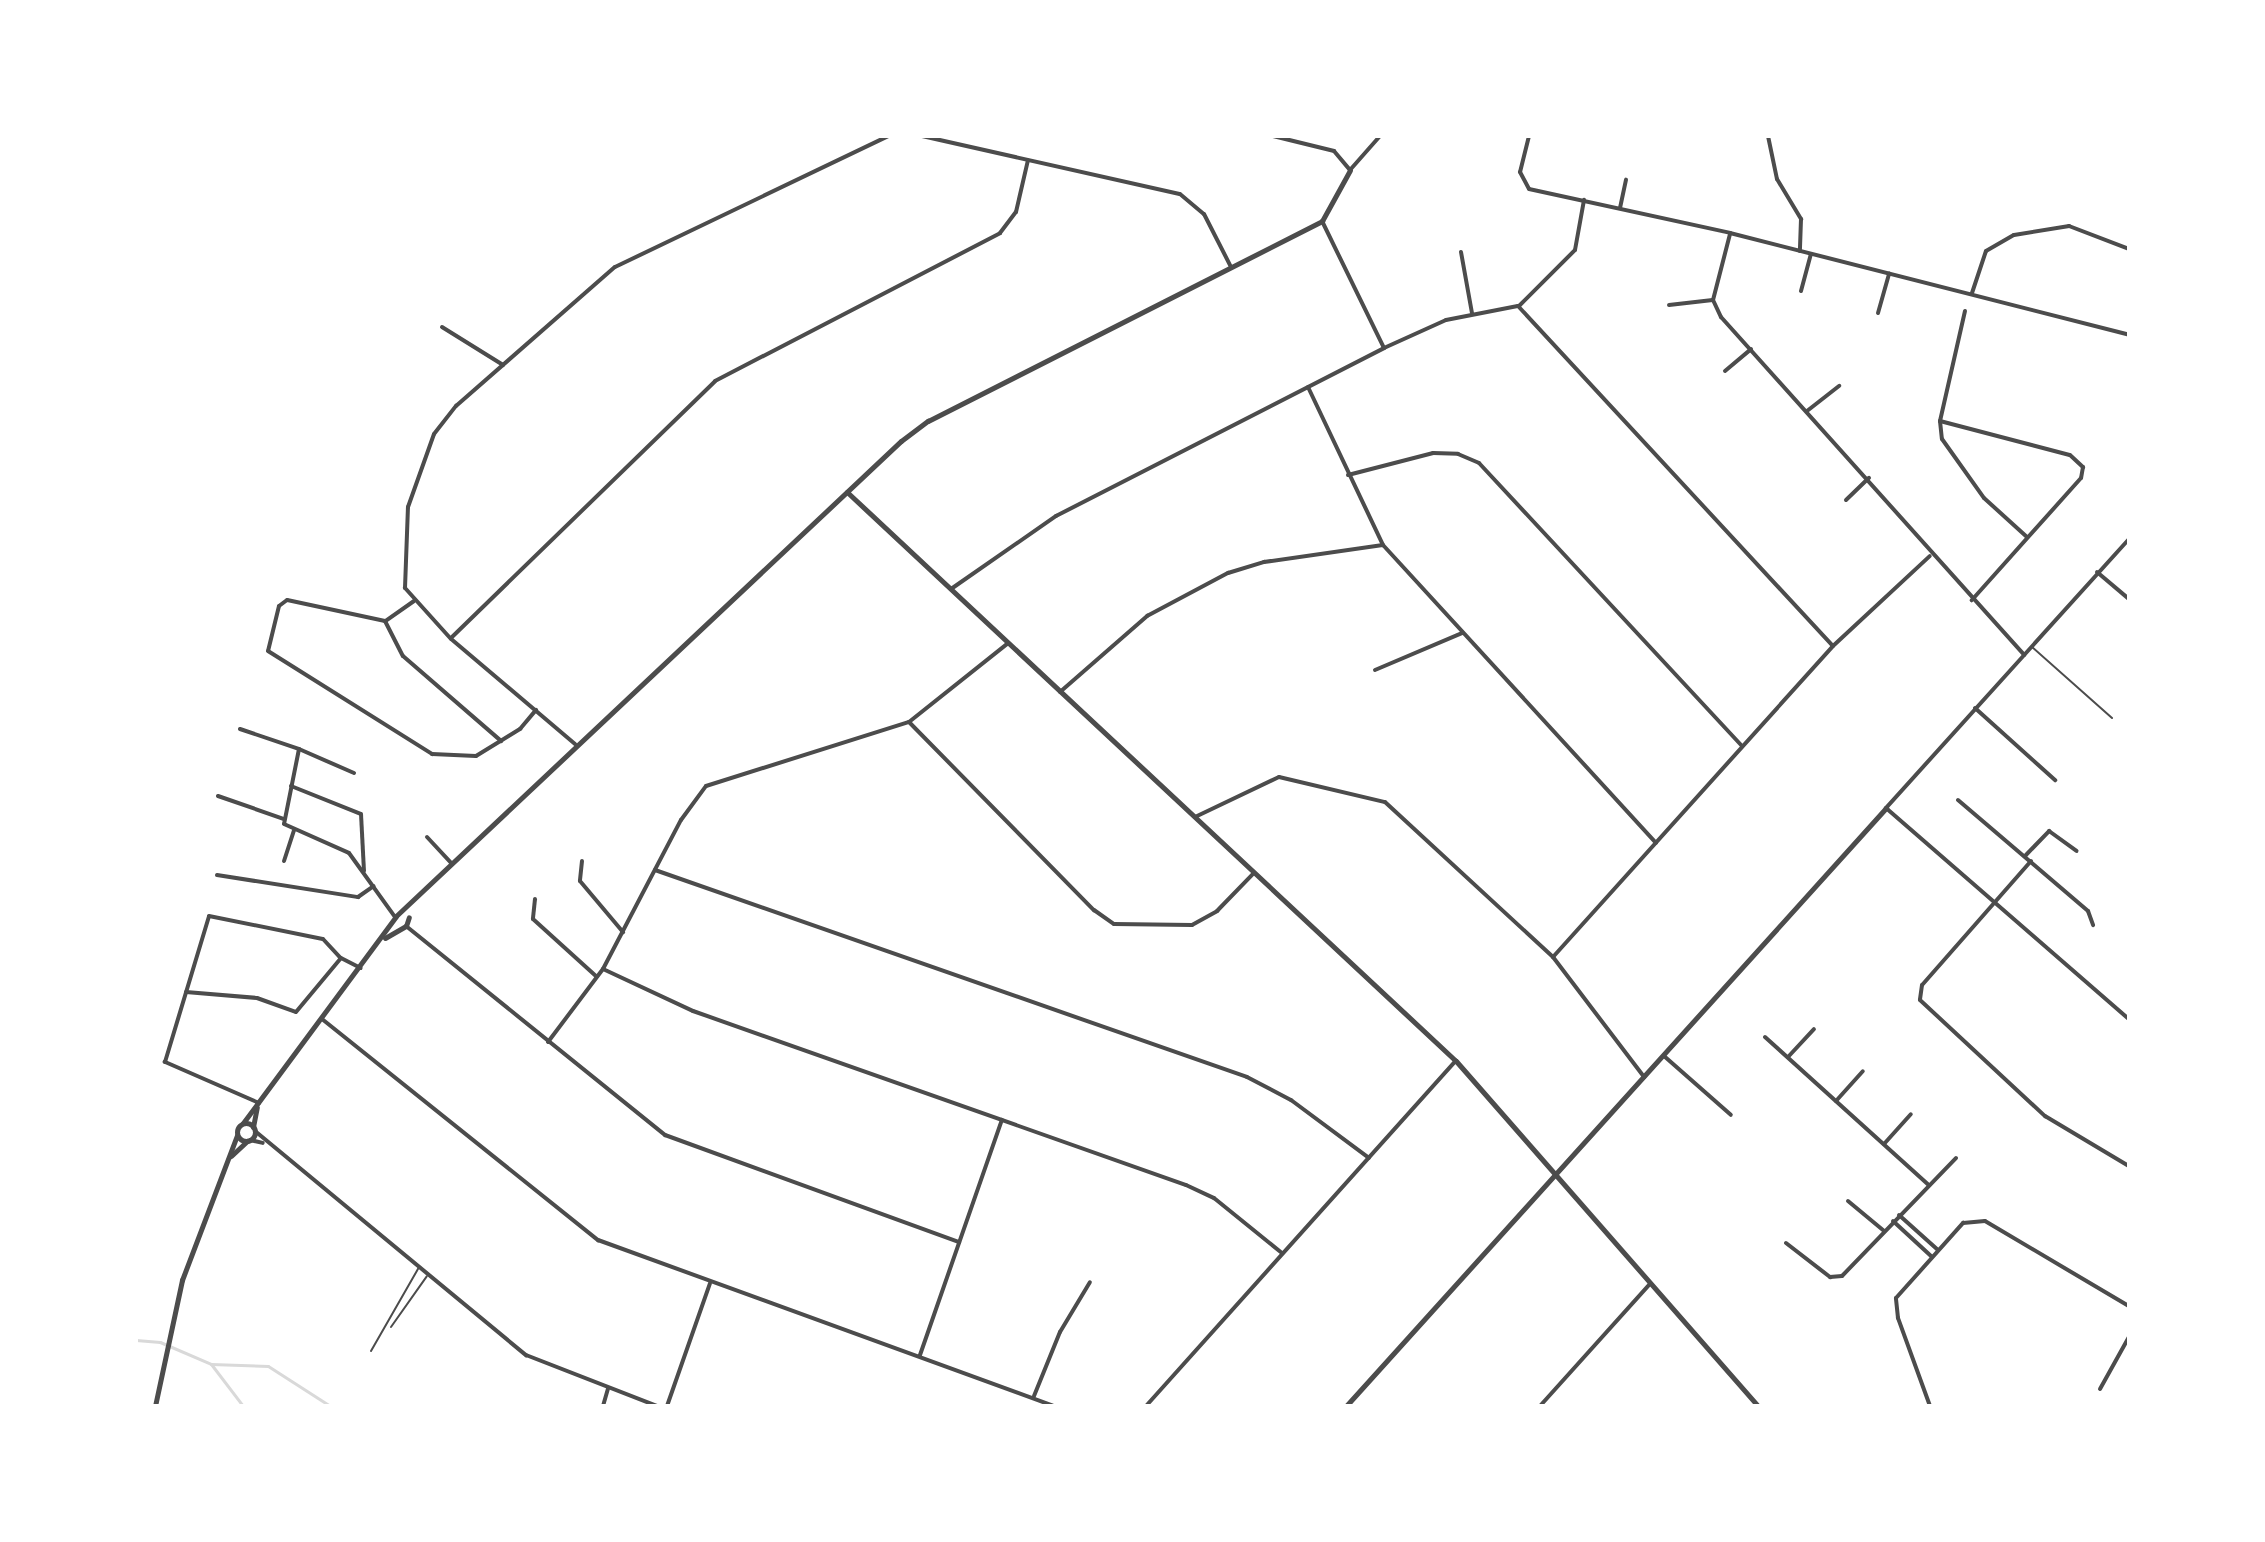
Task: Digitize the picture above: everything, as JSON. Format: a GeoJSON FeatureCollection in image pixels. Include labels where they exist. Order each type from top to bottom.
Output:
{"type":"FeatureCollection","features":[{"type":"Feature","properties":{"kind":"street"},"geometry":{"type":"LineString","coordinates":[[575,744],[451,639],[414,601],[403,583],[408,507],[425,455],[444,418],[628,259],[889,136]]}},
{"type":"Feature","properties":{"kind":"street"},"geometry":{"type":"LineString","coordinates":[[922,136],[1187,198],[1204,214],[1231,267]]}},
{"type":"Feature","properties":{"kind":"street"},"geometry":{"type":"LineString","coordinates":[[1273,136],[1334,151],[1350,170]]}},
{"type":"Feature","properties":{"kind":"street"},"geometry":{"type":"LineString","coordinates":[[155,1406],[190,1256],[237,1135],[397,917],[575,744],[920,425],[1322,221],[1350,170],[1380,136]]}},
{"type":"Feature","properties":{"kind":"street"},"geometry":{"type":"LineString","coordinates":[[1529,136],[1522,183],[1548,193],[1730,233],[2129,335]]}},
{"type":"Feature","properties":{"kind":"street"},"geometry":{"type":"LineString","coordinates":[[1768,136],[1777,179],[1801,219],[1800,251]]}},
{"type":"Feature","properties":{"kind":"street"},"geometry":{"type":"LineString","coordinates":[[451,639],[715,381],[1000,233],[1016,212],[1028,160]]}},
{"type":"Feature","properties":{"kind":"street"},"geometry":{"type":"LineString","coordinates":[[1620,208],[1626,180]]}},
{"type":"Feature","properties":{"kind":"street"},"geometry":{"type":"LineString","coordinates":[[951,589],[1056,516],[1384,348],[1438,322],[1518,306],[1575,250],[1584,200]]}},
{"type":"Feature","properties":{"kind":"street"},"geometry":{"type":"LineString","coordinates":[[1322,221],[1384,348]]}},
{"type":"Feature","properties":{"kind":"street"},"geometry":{"type":"LineString","coordinates":[[1972,293],[1986,251],[2014,235],[2062,225],[2112,238],[2129,249]]}},
{"type":"Feature","properties":{"kind":"street"},"geometry":{"type":"LineString","coordinates":[[1713,300],[1730,233]]}},
{"type":"Feature","properties":{"kind":"street"},"geometry":{"type":"LineString","coordinates":[[1461,252],[1472,313]]}},
{"type":"Feature","properties":{"kind":"street"},"geometry":{"type":"LineString","coordinates":[[1801,291],[1811,254]]}},
{"type":"Feature","properties":{"kind":"street"},"geometry":{"type":"LineString","coordinates":[[1878,313],[1889,274]]}},
{"type":"Feature","properties":{"kind":"street"},"geometry":{"type":"LineString","coordinates":[[1669,305],[1713,300]]}},
{"type":"Feature","properties":{"kind":"street"},"geometry":{"type":"LineString","coordinates":[[1713,300],[1751,349],[1869,478],[1930,556],[2024,655]]}},
{"type":"Feature","properties":{"kind":"street"},"geometry":{"type":"LineString","coordinates":[[1518,306],[1833,646]]}},
{"type":"Feature","properties":{"kind":"street"},"geometry":{"type":"LineString","coordinates":[[1965,311],[1940,421],[1948,451],[1992,506],[2027,537]]}},
{"type":"Feature","properties":{"kind":"street"},"geometry":{"type":"LineString","coordinates":[[442,327],[503,365]]}},
{"type":"Feature","properties":{"kind":"street"},"geometry":{"type":"LineString","coordinates":[[1725,371],[1751,349]]}},
{"type":"Feature","properties":{"kind":"street"},"geometry":{"type":"LineString","coordinates":[[1807,411],[1839,386]]}},
{"type":"Feature","properties":{"kind":"street"},"geometry":{"type":"LineString","coordinates":[[1308,387],[1383,545],[1656,843]]}},
{"type":"Feature","properties":{"kind":"street"},"geometry":{"type":"LineString","coordinates":[[1940,421],[2059,451],[2082,463],[2081,478],[1972,600]]}},
{"type":"Feature","properties":{"kind":"street"},"geometry":{"type":"LineString","coordinates":[[1348,475],[1433,453],[1458,454],[1479,463],[1742,746]]}},
{"type":"Feature","properties":{"kind":"street"},"geometry":{"type":"LineString","coordinates":[[1846,500],[1869,478]]}},
{"type":"Feature","properties":{"kind":"street"},"geometry":{"type":"LineString","coordinates":[[847,492],[1456,1061],[1758,1406]]}},
{"type":"Feature","properties":{"kind":"street"},"geometry":{"type":"LineString","coordinates":[[1346,1406],[2129,539]]}},
{"type":"Feature","properties":{"kind":"street"},"geometry":{"type":"LineString","coordinates":[[1060,692],[1147,616],[1228,573],[1272,560],[1383,545]]}},
{"type":"Feature","properties":{"kind":"street"},"geometry":{"type":"LineString","coordinates":[[1553,957],[1833,646],[1930,556]]}},
{"type":"Feature","properties":{"kind":"street"},"geometry":{"type":"LineString","coordinates":[[2097,572],[2129,599]]}},
{"type":"Feature","properties":{"kind":"street"},"geometry":{"type":"LineString","coordinates":[[414,601],[385,621],[287,600],[279,606],[268,651],[422,750],[470,758],[502,742],[536,710]]}},
{"type":"Feature","properties":{"kind":"street"},"geometry":{"type":"LineString","coordinates":[[385,621],[403,656],[502,742]]}},
{"type":"Feature","properties":{"kind":"street"},"geometry":{"type":"LineString","coordinates":[[1375,670],[1462,633]]}},
{"type":"Feature","properties":{"kind":"street"},"geometry":{"type":"LineString","coordinates":[[548,1042],[603,969],[690,804],[711,783],[909,722],[1007,644]]}},
{"type":"Feature","properties":{"kind":"street"},"geometry":{"type":"LineString","coordinates":[[1975,708],[2055,780]]}},
{"type":"Feature","properties":{"kind":"street"},"geometry":{"type":"LineString","coordinates":[[909,722],[1094,910],[1114,924],[1192,925],[1217,911],[1253,874]]}},
{"type":"Feature","properties":{"kind":"street"},"geometry":{"type":"LineString","coordinates":[[240,729],[299,749],[354,773]]}},
{"type":"Feature","properties":{"kind":"street"},"geometry":{"type":"LineString","coordinates":[[284,819],[299,749]]}},
{"type":"Feature","properties":{"kind":"street"},"geometry":{"type":"LineString","coordinates":[[1195,817],[1279,777],[1376,798],[1553,957],[1644,1077]]}},
{"type":"Feature","properties":{"kind":"street"},"geometry":{"type":"LineString","coordinates":[[291,786],[361,814],[364,872]]}},
{"type":"Feature","properties":{"kind":"street"},"geometry":{"type":"LineString","coordinates":[[218,796],[284,819],[294,831],[345,850],[403,927],[678,1142],[959,1242]]}},
{"type":"Feature","properties":{"kind":"street"},"geometry":{"type":"LineString","coordinates":[[1958,800],[2088,911],[2093,925]]}},
{"type":"Feature","properties":{"kind":"street"},"geometry":{"type":"LineString","coordinates":[[1886,808],[2129,1019]]}},
{"type":"Feature","properties":{"kind":"street"},"geometry":{"type":"LineString","coordinates":[[284,861],[294,831]]}},
{"type":"Feature","properties":{"kind":"street"},"geometry":{"type":"LineString","coordinates":[[2025,856],[2049,831],[2077,851]]}},
{"type":"Feature","properties":{"kind":"street"},"geometry":{"type":"LineString","coordinates":[[427,837],[452,864]]}},
{"type":"Feature","properties":{"kind":"street"},"geometry":{"type":"LineString","coordinates":[[582,861],[580,881],[623,932]]}},
{"type":"Feature","properties":{"kind":"street"},"geometry":{"type":"LineString","coordinates":[[2031,861],[1922,985],[1922,1004],[2045,1116],[2129,1166]]}},
{"type":"Feature","properties":{"kind":"street"},"geometry":{"type":"LineString","coordinates":[[655,870],[1247,1077],[1291,1100],[1369,1158]]}},
{"type":"Feature","properties":{"kind":"street"},"geometry":{"type":"LineString","coordinates":[[217,875],[358,897],[374,886]]}},
{"type":"Feature","properties":{"kind":"street"},"geometry":{"type":"LineString","coordinates":[[382,940],[403,927],[418,899]]}},
{"type":"Feature","properties":{"kind":"street"},"geometry":{"type":"LineString","coordinates":[[535,899],[533,919],[597,977]]}},
{"type":"Feature","properties":{"kind":"street"},"geometry":{"type":"LineString","coordinates":[[259,1103],[165,1062],[214,914],[323,939],[341,958],[361,968]]}},
{"type":"Feature","properties":{"kind":"street"},"geometry":{"type":"LineString","coordinates":[[397,917],[409,917]]}},
{"type":"Feature","properties":{"kind":"street"},"geometry":{"type":"LineString","coordinates":[[186,992],[257,998],[296,1012],[341,958]]}},
{"type":"Feature","properties":{"kind":"street"},"geometry":{"type":"LineString","coordinates":[[603,969],[693,1011],[1195,1188],[1282,1253]]}},
{"type":"Feature","properties":{"kind":"street"},"geometry":{"type":"LineString","coordinates":[[322,1019],[586,1232],[710,1283],[920,1355],[1034,1396],[1053,1406]]}},
{"type":"Feature","properties":{"kind":"street"},"geometry":{"type":"LineString","coordinates":[[1788,1057],[1814,1029]]}},
{"type":"Feature","properties":{"kind":"street"},"geometry":{"type":"LineString","coordinates":[[1765,1037],[1929,1185]]}},
{"type":"Feature","properties":{"kind":"street"},"geometry":{"type":"LineString","coordinates":[[1664,1056],[1731,1115]]}},
{"type":"Feature","properties":{"kind":"street"},"geometry":{"type":"LineString","coordinates":[[1146,1406],[1456,1061]]}},
{"type":"Feature","properties":{"kind":"street"},"geometry":{"type":"LineString","coordinates":[[1836,1101],[1863,1071]]}},
{"type":"Feature","properties":{"kind":"street"},"geometry":{"type":"LineString","coordinates":[[230,1157],[249,1141],[259,1103]]}},
{"type":"Feature","properties":{"kind":"street"},"geometry":{"type":"LineString","coordinates":[[1884,1144],[1911,1114]]}},
{"type":"Feature","properties":{"kind":"street"},"geometry":{"type":"LineString","coordinates":[[920,1355],[1002,1120]]}},
{"type":"Feature","properties":{"kind":"street"},"geometry":{"type":"LineString","coordinates":[[243,1123],[534,1361],[657,1406]]}},
{"type":"Feature","properties":{"kind":"street"},"geometry":{"type":"LineString","coordinates":[[237,1135],[266,1144]]}},
{"type":"Feature","properties":{"kind":"street"},"geometry":{"type":"LineString","coordinates":[[1786,1243],[1835,1279],[1956,1158]]}},
{"type":"Feature","properties":{"kind":"street"},"geometry":{"type":"LineString","coordinates":[[1848,1201],[1884,1231]]}},
{"type":"Feature","properties":{"kind":"street"},"geometry":{"type":"LineString","coordinates":[[1899,1215],[1938,1250]]}},
{"type":"Feature","properties":{"kind":"street"},"geometry":{"type":"LineString","coordinates":[[1893,1221],[1931,1256]]}},
{"type":"Feature","properties":{"kind":"street"},"geometry":{"type":"LineString","coordinates":[[1930,1406],[1895,1304],[1900,1291],[1963,1223],[1985,1221],[2129,1306]]}},
{"type":"Feature","properties":{"kind":"street"},"geometry":{"type":"LineString","coordinates":[[1915,1240],[1920,1234]]}},
{"type":"Feature","properties":{"kind":"street"},"geometry":{"type":"LineString","coordinates":[[1034,1396],[1060,1332],[1090,1282]]}},
{"type":"Feature","properties":{"kind":"street"},"geometry":{"type":"LineString","coordinates":[[667,1406],[710,1283]]}},
{"type":"Feature","properties":{"kind":"street"},"geometry":{"type":"LineString","coordinates":[[1540,1406],[1650,1284]]}},
{"type":"Feature","properties":{"kind":"street"},"geometry":{"type":"LineString","coordinates":[[2100,1389],[2129,1337]]}},
{"type":"Feature","properties":{"kind":"street"},"geometry":{"type":"LineString","coordinates":[[603,1406],[608,1389]]}},
{"type":"Feature","properties":{"kind":"lane"},"geometry":{"type":"LineString","coordinates":[[2031,646],[2112,718]]}},
{"type":"Feature","properties":{"kind":"lane"},"geometry":{"type":"LineString","coordinates":[[371,1351],[419,1268]]}},
{"type":"Feature","properties":{"kind":"lane"},"geometry":{"type":"LineString","coordinates":[[391,1327],[427,1275]]}},
{"type":"Feature","properties":{"kind":"waterway"},"geometry":{"type":"LineString","coordinates":[[136,1340],[160,1342],[211,1364],[243,1406]]}},
{"type":"Feature","properties":{"kind":"waterway"},"geometry":{"type":"LineString","coordinates":[[211,1364],[268,1366],[330,1406]]}}]}
